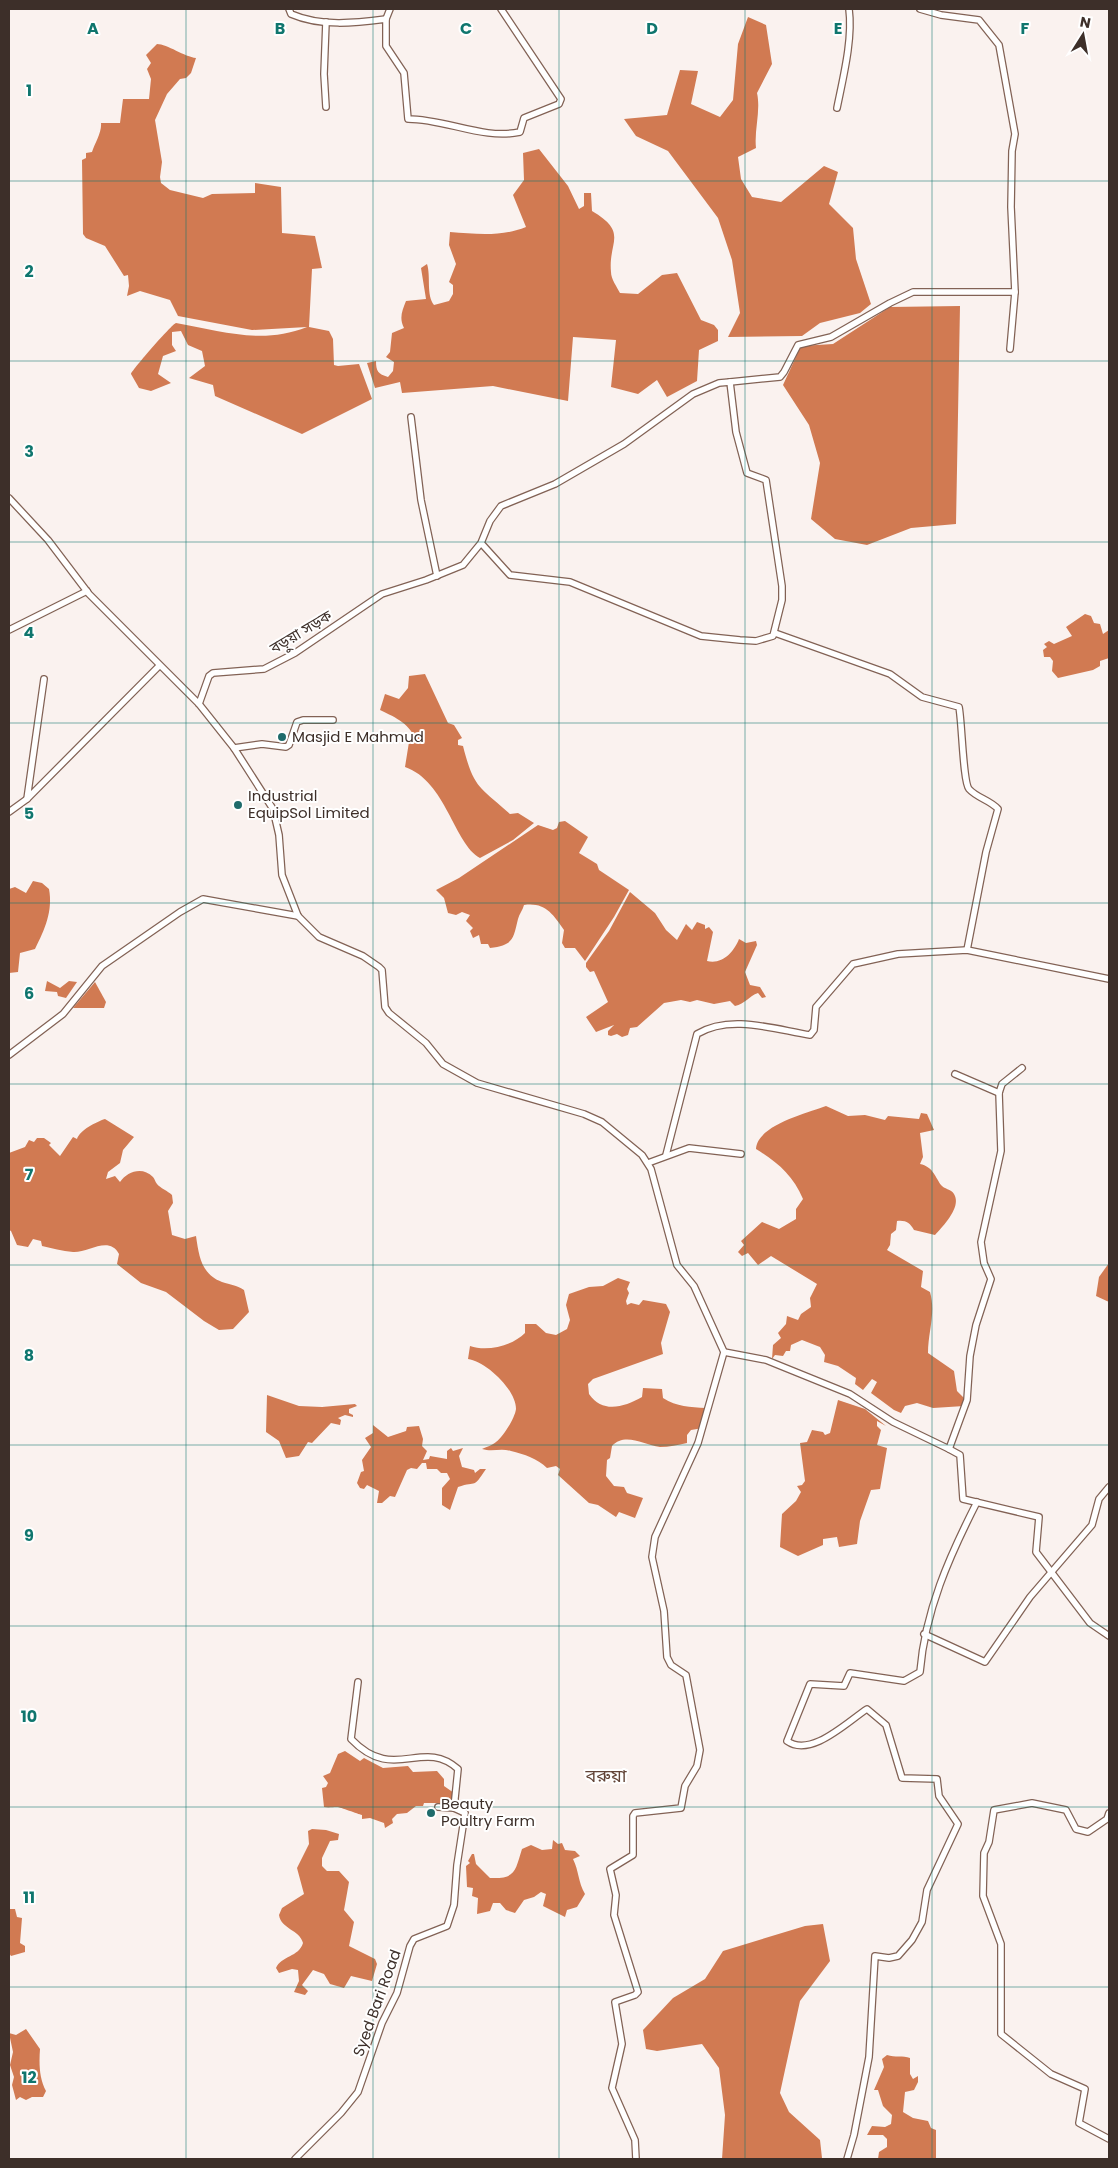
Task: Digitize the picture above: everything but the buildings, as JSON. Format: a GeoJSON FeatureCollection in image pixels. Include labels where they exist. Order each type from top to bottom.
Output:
{"type":"FeatureCollection","features":[{"type":"Feature","properties":{"kind":"street"},"geometry":{"type":"LineString","coordinates":[[289,9],[291,14],[295,16],[345,24],[386,19]]}},
{"type":"Feature","properties":{"kind":"street"},"geometry":{"type":"LineString","coordinates":[[390,9],[386,19],[386,46],[404,72],[408,119],[428,119],[504,135],[520,132],[524,118],[559,104],[561,99],[557,89],[501,9]]}},
{"type":"Feature","properties":{"kind":"street"},"geometry":{"type":"LineString","coordinates":[[837,108],[844,78],[851,21],[849,9]]}},
{"type":"Feature","properties":{"kind":"street"},"geometry":{"type":"LineString","coordinates":[[920,9],[941,15],[979,20],[999,45],[1015,134],[1012,151],[1011,207],[1015,292],[1010,349]]}},
{"type":"Feature","properties":{"kind":"street"},"geometry":{"type":"LineString","coordinates":[[326,22],[324,74],[326,107]]}},
{"type":"Feature","properties":{"kind":"street"},"geometry":{"type":"LineString","coordinates":[[481,544],[510,575],[570,582],[701,636],[756,641],[770,638],[775,634],[782,600],[782,586],[769,496],[766,480],[747,473],[736,432],[730,382],[780,377],[798,345],[832,338],[890,303],[913,292],[1015,292]]}},
{"type":"Feature","properties":{"kind":"street","name":"বড়ুয়া সড়ক"},"geometry":{"type":"LineString","coordinates":[[199,704],[209,676],[213,673],[264,669],[295,653],[382,594],[437,576],[463,565],[481,544],[495,512],[510,502],[555,484],[624,444],[693,394],[719,383],[730,382]]}},
{"type":"Feature","properties":{"kind":"street"},"geometry":{"type":"LineString","coordinates":[[411,417],[421,500],[437,576]]}},
{"type":"Feature","properties":{"kind":"street"},"geometry":{"type":"LineString","coordinates":[[9,498],[48,540],[87,591],[158,666],[199,704],[234,748],[273,809],[278,830],[282,875],[298,916],[319,937],[363,956],[382,970],[385,1007],[426,1043],[443,1064],[477,1083],[584,1114],[602,1122],[648,1163],[677,1265],[694,1286],[724,1352],[698,1443],[655,1537],[652,1557],[664,1611],[667,1657],[671,1666],[686,1675],[700,1750],[697,1766],[685,1786],[681,1808],[633,1816],[633,1855],[610,1869],[616,1895],[614,1915],[638,1992],[635,1996],[617,2000],[615,2005],[622,2044],[612,2088],[635,2140],[636,2159]]}},
{"type":"Feature","properties":{"kind":"street"},"geometry":{"type":"LineString","coordinates":[[9,630],[87,591]]}},
{"type":"Feature","properties":{"kind":"street"},"geometry":{"type":"LineString","coordinates":[[775,634],[890,674],[922,697],[958,707],[965,758],[963,773],[967,787],[979,798],[994,804],[998,809],[986,852],[967,950]]}},
{"type":"Feature","properties":{"kind":"street"},"geometry":{"type":"LineString","coordinates":[[9,812],[27,799],[158,666]]}},
{"type":"Feature","properties":{"kind":"street"},"geometry":{"type":"LineString","coordinates":[[27,799],[44,679]]}},
{"type":"Feature","properties":{"kind":"street"},"geometry":{"type":"LineString","coordinates":[[234,748],[262,744],[286,747],[289,745],[297,722],[303,720],[333,720]]}},
{"type":"Feature","properties":{"kind":"street"},"geometry":{"type":"LineString","coordinates":[[9,1055],[63,1014],[102,966],[180,912],[203,899],[298,916]]}},
{"type":"Feature","properties":{"kind":"street"},"geometry":{"type":"LineString","coordinates":[[666,1155],[697,1034],[711,1027],[733,1023],[810,1035],[814,1030],[816,1006],[853,964],[898,954],[967,950],[1109,979]]}},
{"type":"Feature","properties":{"kind":"street"},"geometry":{"type":"LineString","coordinates":[[949,1449],[968,1400],[972,1348],[976,1325],[991,1279],[984,1263],[981,1242],[1000,1151],[1000,1093],[1002,1084],[1022,1068]]}},
{"type":"Feature","properties":{"kind":"street"},"geometry":{"type":"LineString","coordinates":[[954,1074],[1000,1093]]}},
{"type":"Feature","properties":{"kind":"street"},"geometry":{"type":"LineString","coordinates":[[648,1163],[689,1148],[741,1154]]}},
{"type":"Feature","properties":{"kind":"street"},"geometry":{"type":"LineString","coordinates":[[724,1352],[766,1360],[850,1394],[893,1422],[960,1455],[963,1499],[1039,1517],[1036,1552],[1090,1623],[1109,1636]]}},
{"type":"Feature","properties":{"kind":"street"},"geometry":{"type":"LineString","coordinates":[[924,1634],[985,1662],[1030,1597],[1092,1525],[1099,1499],[1109,1487]]}},
{"type":"Feature","properties":{"kind":"street"},"geometry":{"type":"LineString","coordinates":[[847,2159],[869,2057],[875,1956],[889,1958],[898,1956],[912,1940],[922,1922],[927,1890],[958,1824],[939,1796],[937,1778],[902,1778],[886,1725],[867,1709],[820,1740],[807,1746],[794,1746],[787,1741],[810,1684],[844,1686],[850,1673],[904,1681],[920,1672],[924,1634],[949,1559],[977,1502]]}},
{"type":"Feature","properties":{"kind":"street"},"geometry":{"type":"LineString","coordinates":[[358,1682],[351,1739],[362,1750],[383,1760],[401,1761],[427,1756],[448,1760],[458,1769],[459,1775],[455,1787],[454,1808],[438,1807]]}},
{"type":"Feature","properties":{"kind":"street"},"geometry":{"type":"LineString","coordinates":[[1109,1813],[1108,1819],[1088,1832],[1076,1829],[1066,1810],[1050,1806],[1032,1803],[994,1810],[989,1842],[984,1853],[983,1896],[1001,1944],[1001,2034],[1051,2074],[1085,2089],[1079,2123],[1109,2139]]}},
{"type":"Feature","properties":{"kind":"street","name":"Syed Bari Road"},"geometry":{"type":"LineString","coordinates":[[295,2159],[341,2113],[358,2092],[382,2023],[397,1993],[414,1939],[439,1931],[447,1926],[451,1919],[465,1813],[454,1808]]}},
{"type":"Feature","properties":{"kind":"shaded area"},"geometry":{"type":"Polygon","coordinates":[[[748,17],[766,25],[772,64],[757,93],[756,148],[738,157],[741,179],[752,197],[781,202],[824,166],[838,172],[829,204],[853,228],[856,259],[871,304],[860,313],[820,323],[802,336],[728,337],[740,313],[732,260],[718,218],[668,151],[636,136],[624,119],[667,115],[680,70],[698,71],[691,104],[720,117],[733,100],[738,44],[748,17]]]}},
{"type":"Feature","properties":{"kind":"shaded area"},"geometry":{"type":"Polygon","coordinates":[[[157,44],[196,58],[191,73],[186,78],[180,79],[167,94],[155,120],[162,162],[161,183],[170,190],[203,198],[212,194],[255,193],[255,183],[281,187],[282,233],[315,236],[322,268],[312,269],[309,327],[329,331],[333,339],[334,365],[359,364],[372,399],[302,434],[215,396],[213,385],[189,378],[205,366],[202,351],[188,345],[181,331],[172,332],[172,345],[176,351],[163,356],[158,374],[171,383],[151,391],[139,388],[131,374],[176,323],[226,333],[258,336],[274,335],[307,327],[252,330],[178,316],[170,300],[140,291],[127,296],[129,286],[128,275],[124,276],[105,246],[86,238],[83,234],[82,160],[86,158],[86,153],[92,152],[101,123],[120,123],[123,99],[149,99],[151,79],[147,69],[151,63],[146,55],[157,44]]]}},
{"type":"Feature","properties":{"kind":"shaded area"},"geometry":{"type":"Polygon","coordinates":[[[539,149],[568,186],[579,209],[584,206],[584,193],[591,193],[592,211],[610,225],[614,238],[611,275],[620,293],[638,294],[662,275],[677,273],[701,320],[714,325],[718,330],[718,341],[699,350],[697,381],[667,397],[657,380],[638,394],[611,387],[616,340],[573,337],[568,401],[493,386],[402,393],[400,382],[375,388],[367,363],[376,361],[378,372],[388,377],[393,371],[394,362],[386,357],[390,352],[392,333],[404,328],[401,318],[406,301],[426,299],[421,268],[427,264],[429,291],[434,305],[449,301],[453,294],[453,285],[449,282],[456,264],[449,245],[450,232],[498,234],[526,227],[513,195],[524,180],[523,153],[539,149]]]}},
{"type":"Feature","properties":{"kind":"shaded area"},"geometry":{"type":"Polygon","coordinates":[[[960,306],[956,524],[911,528],[867,545],[835,539],[811,519],[820,463],[809,425],[783,385],[801,346],[833,344],[890,307],[960,306]]]}},
{"type":"Feature","properties":{"kind":"shaded area"},"geometry":{"type":"Polygon","coordinates":[[[1085,614],[1091,616],[1094,623],[1100,624],[1103,634],[1109,630],[1109,658],[1100,661],[1100,666],[1093,670],[1058,678],[1052,671],[1053,661],[1050,657],[1044,657],[1043,650],[1047,647],[1044,644],[1049,641],[1054,644],[1072,636],[1066,627],[1085,614]]]}},
{"type":"Feature","properties":{"kind":"shaded area"},"geometry":{"type":"Polygon","coordinates":[[[425,674],[448,723],[454,725],[462,738],[458,740],[458,745],[463,746],[471,771],[479,786],[510,814],[518,813],[534,823],[513,840],[480,858],[471,851],[463,840],[440,798],[430,785],[419,774],[405,767],[409,742],[417,742],[411,731],[397,719],[380,710],[385,694],[399,699],[408,688],[409,676],[425,674]]]}},
{"type":"Feature","properties":{"kind":"shaded area"},"geometry":{"type":"Polygon","coordinates":[[[565,821],[588,837],[579,853],[597,864],[599,870],[629,890],[585,961],[575,948],[565,948],[562,943],[564,930],[548,910],[538,905],[524,905],[513,936],[508,943],[490,948],[488,944],[481,944],[479,935],[473,938],[470,931],[473,928],[466,921],[470,915],[462,912],[456,915],[448,913],[444,898],[436,890],[459,878],[538,825],[553,830],[557,828],[559,822],[565,821]]]}},
{"type":"Feature","properties":{"kind":"shaded area"},"geometry":{"type":"Polygon","coordinates":[[[33,881],[42,883],[49,889],[50,905],[47,920],[35,949],[20,953],[18,972],[9,973],[9,889],[15,887],[26,893],[33,881]]]}},
{"type":"Feature","properties":{"kind":"shaded area"},"geometry":{"type":"Polygon","coordinates":[[[630,892],[655,913],[666,930],[677,940],[686,924],[692,930],[697,922],[705,925],[705,929],[709,927],[713,932],[707,961],[718,961],[727,956],[731,953],[739,939],[746,943],[756,941],[757,945],[745,972],[750,985],[760,987],[766,997],[762,998],[758,993],[742,1004],[735,1006],[730,1001],[714,1004],[697,1000],[664,1003],[637,1027],[630,1028],[628,1035],[622,1037],[617,1034],[608,1035],[608,1031],[614,1025],[596,1032],[586,1017],[608,1002],[594,971],[590,972],[586,967],[586,963],[609,931],[630,892]]]}},
{"type":"Feature","properties":{"kind":"shaded area"},"geometry":{"type":"Polygon","coordinates":[[[47,981],[60,988],[69,981],[77,982],[66,998],[58,996],[57,992],[45,991],[47,981]]]}},
{"type":"Feature","properties":{"kind":"shaded area"},"geometry":{"type":"Polygon","coordinates":[[[95,982],[106,1002],[104,1008],[73,1008],[95,982]]]}},
{"type":"Feature","properties":{"kind":"shaded area"},"geometry":{"type":"Polygon","coordinates":[[[826,1106],[848,1116],[865,1115],[885,1120],[888,1116],[919,1119],[921,1113],[927,1114],[934,1130],[920,1133],[923,1157],[920,1164],[931,1169],[941,1185],[953,1192],[956,1205],[935,1235],[914,1230],[907,1222],[897,1221],[896,1230],[891,1234],[890,1245],[887,1250],[923,1271],[921,1287],[930,1292],[932,1300],[928,1353],[954,1371],[957,1391],[966,1400],[964,1406],[933,1408],[917,1403],[905,1406],[901,1413],[871,1393],[877,1382],[872,1379],[863,1390],[855,1384],[856,1378],[838,1366],[824,1362],[825,1355],[820,1347],[802,1340],[791,1345],[790,1351],[786,1351],[783,1356],[775,1355],[772,1359],[773,1345],[781,1338],[778,1333],[786,1324],[787,1316],[798,1320],[801,1314],[811,1307],[810,1298],[817,1284],[771,1256],[758,1265],[748,1253],[742,1256],[738,1252],[744,1245],[741,1241],[762,1222],[779,1229],[796,1219],[796,1209],[803,1199],[799,1190],[784,1170],[756,1149],[765,1133],[774,1127],[796,1116],[826,1106]]]}},
{"type":"Feature","properties":{"kind":"shaded area"},"geometry":{"type":"Polygon","coordinates":[[[105,1119],[134,1137],[123,1150],[120,1163],[108,1172],[106,1179],[115,1176],[120,1182],[127,1175],[140,1171],[153,1177],[158,1185],[172,1195],[173,1203],[168,1211],[172,1235],[185,1239],[196,1236],[200,1257],[205,1269],[215,1279],[244,1290],[249,1312],[233,1329],[219,1330],[166,1292],[141,1283],[117,1264],[119,1254],[115,1248],[110,1246],[104,1245],[73,1252],[42,1246],[41,1241],[33,1239],[28,1247],[17,1245],[9,1230],[9,1153],[25,1147],[29,1140],[34,1142],[37,1138],[44,1138],[51,1143],[49,1145],[60,1156],[73,1137],[77,1139],[93,1124],[105,1119]]]}},
{"type":"Feature","properties":{"kind":"shaded area"},"geometry":{"type":"Polygon","coordinates":[[[1109,1263],[1109,1302],[1096,1296],[1099,1277],[1109,1263]]]}},
{"type":"Feature","properties":{"kind":"shaded area"},"geometry":{"type":"Polygon","coordinates":[[[618,1278],[630,1282],[627,1289],[629,1293],[626,1301],[627,1305],[631,1303],[639,1305],[643,1300],[666,1304],[670,1312],[661,1343],[663,1354],[593,1379],[588,1384],[589,1394],[601,1404],[614,1407],[628,1404],[642,1397],[643,1388],[662,1389],[663,1398],[673,1403],[706,1408],[702,1418],[703,1428],[691,1430],[687,1435],[687,1443],[660,1447],[635,1440],[623,1440],[612,1446],[610,1458],[607,1460],[606,1476],[614,1486],[624,1487],[627,1493],[643,1498],[635,1518],[619,1512],[616,1517],[598,1505],[589,1503],[558,1475],[560,1469],[556,1466],[547,1468],[530,1457],[511,1451],[482,1449],[495,1443],[502,1436],[515,1413],[515,1401],[505,1385],[491,1370],[468,1359],[470,1346],[477,1348],[499,1347],[520,1338],[525,1333],[525,1324],[536,1324],[546,1333],[556,1335],[567,1329],[570,1320],[566,1305],[569,1294],[589,1287],[603,1286],[618,1278]]]}},
{"type":"Feature","properties":{"kind":"shaded area"},"geometry":{"type":"Polygon","coordinates":[[[267,1395],[299,1406],[322,1407],[355,1404],[357,1406],[349,1409],[349,1413],[353,1417],[345,1415],[338,1418],[341,1420],[340,1425],[331,1423],[312,1443],[308,1442],[299,1456],[286,1458],[279,1441],[266,1432],[267,1395]]]}},
{"type":"Feature","properties":{"kind":"shaded area"},"geometry":{"type":"Polygon","coordinates":[[[838,1400],[865,1409],[886,1426],[877,1421],[877,1426],[881,1430],[877,1445],[887,1448],[880,1489],[871,1490],[860,1521],[857,1544],[839,1547],[837,1537],[823,1539],[823,1545],[798,1556],[780,1547],[782,1514],[796,1501],[801,1492],[797,1486],[802,1485],[805,1481],[800,1443],[807,1442],[812,1430],[823,1432],[825,1435],[830,1433],[838,1400]]]}},
{"type":"Feature","properties":{"kind":"shaded area"},"geometry":{"type":"Polygon","coordinates":[[[373,1425],[388,1437],[406,1431],[407,1427],[419,1426],[423,1439],[422,1446],[427,1451],[423,1460],[429,1459],[430,1456],[447,1459],[447,1451],[451,1448],[453,1451],[463,1448],[459,1456],[462,1467],[474,1470],[475,1473],[480,1469],[486,1469],[476,1482],[458,1487],[450,1510],[442,1505],[442,1488],[450,1479],[447,1473],[441,1473],[437,1469],[427,1469],[426,1463],[422,1463],[417,1469],[411,1468],[407,1470],[395,1497],[390,1496],[382,1503],[377,1503],[379,1491],[367,1485],[364,1489],[360,1488],[357,1483],[361,1472],[364,1471],[362,1460],[371,1447],[365,1438],[373,1433],[373,1425]]]}},
{"type":"Feature","properties":{"kind":"shaded area"},"geometry":{"type":"Polygon","coordinates":[[[345,1751],[360,1761],[364,1758],[383,1768],[408,1766],[413,1772],[437,1771],[444,1779],[444,1786],[454,1793],[453,1798],[445,1807],[437,1803],[424,1803],[423,1806],[416,1806],[407,1813],[397,1814],[392,1819],[393,1823],[385,1828],[384,1823],[370,1818],[362,1819],[362,1815],[339,1807],[324,1807],[322,1788],[326,1787],[328,1783],[323,1776],[330,1773],[338,1754],[345,1751]]]}},
{"type":"Feature","properties":{"kind":"shaded area"},"geometry":{"type":"Polygon","coordinates":[[[312,1829],[326,1830],[339,1834],[338,1840],[330,1841],[322,1858],[322,1866],[327,1871],[339,1871],[349,1882],[344,1910],[354,1922],[349,1946],[375,1959],[377,1964],[372,1981],[351,1976],[344,1988],[330,1984],[324,1974],[313,1970],[302,1985],[308,1991],[305,1995],[294,1992],[299,1981],[298,1970],[292,1969],[279,1973],[276,1968],[278,1964],[298,1951],[303,1943],[298,1935],[280,1920],[279,1915],[282,1908],[304,1894],[297,1868],[309,1844],[308,1831],[312,1829]]]}},
{"type":"Feature","properties":{"kind":"shaded area"},"geometry":{"type":"Polygon","coordinates":[[[553,1840],[558,1844],[562,1843],[565,1850],[575,1851],[580,1856],[573,1859],[585,1894],[577,1907],[567,1910],[565,1917],[543,1906],[546,1894],[541,1892],[534,1897],[524,1900],[515,1913],[506,1910],[500,1903],[493,1903],[490,1911],[477,1914],[478,1898],[472,1896],[473,1888],[467,1887],[466,1866],[470,1863],[468,1861],[472,1854],[474,1854],[476,1864],[490,1878],[505,1877],[510,1875],[516,1868],[522,1849],[531,1845],[542,1850],[552,1849],[553,1840]]]}},
{"type":"Feature","properties":{"kind":"shaded area"},"geometry":{"type":"Polygon","coordinates":[[[9,1909],[15,1909],[17,1917],[22,1918],[20,1943],[25,1946],[25,1952],[11,1956],[9,1953],[9,1909]]]}},
{"type":"Feature","properties":{"kind":"shaded area"},"geometry":{"type":"Polygon","coordinates":[[[823,1924],[830,1961],[800,2001],[780,2093],[789,2112],[820,2140],[822,2158],[722,2159],[725,2115],[719,2068],[702,2044],[657,2051],[646,2049],[643,2030],[673,1998],[705,1979],[723,1951],[805,1926],[823,1924]]]}},
{"type":"Feature","properties":{"kind":"shaded area"},"geometry":{"type":"Polygon","coordinates":[[[26,2029],[40,2049],[40,2070],[46,2091],[43,2097],[32,2097],[26,2100],[20,2097],[16,2100],[12,2085],[14,2077],[10,2065],[13,2052],[9,2033],[16,2035],[26,2029]]]}},
{"type":"Feature","properties":{"kind":"shaded area"},"geometry":{"type":"Polygon","coordinates":[[[887,2055],[910,2058],[910,2074],[913,2079],[918,2076],[918,2082],[914,2090],[905,2092],[903,2112],[913,2118],[928,2121],[931,2128],[936,2130],[936,2159],[878,2159],[879,2152],[887,2147],[887,2139],[883,2135],[867,2135],[872,2126],[885,2127],[891,2124],[892,2115],[883,2106],[878,2090],[874,2090],[884,2067],[882,2059],[887,2055]]]}},
{"type":"Feature","properties":{"kind":"place","name":"Masjid E Mahmud"},"geometry":{"type":"Point","coordinates":[282,737]}},
{"type":"Feature","properties":{"kind":"place","name":"Industrial EquipSol Limited"},"geometry":{"type":"Point","coordinates":[238,805]}},
{"type":"Feature","properties":{"kind":"place","name":"Beauty Poultry Farm"},"geometry":{"type":"Point","coordinates":[431,1813]}},
{"type":"Feature","properties":{"kind":"district","name":"বরুয়া"},"geometry":{"type":"Point","coordinates":[606,1776]}}]}
